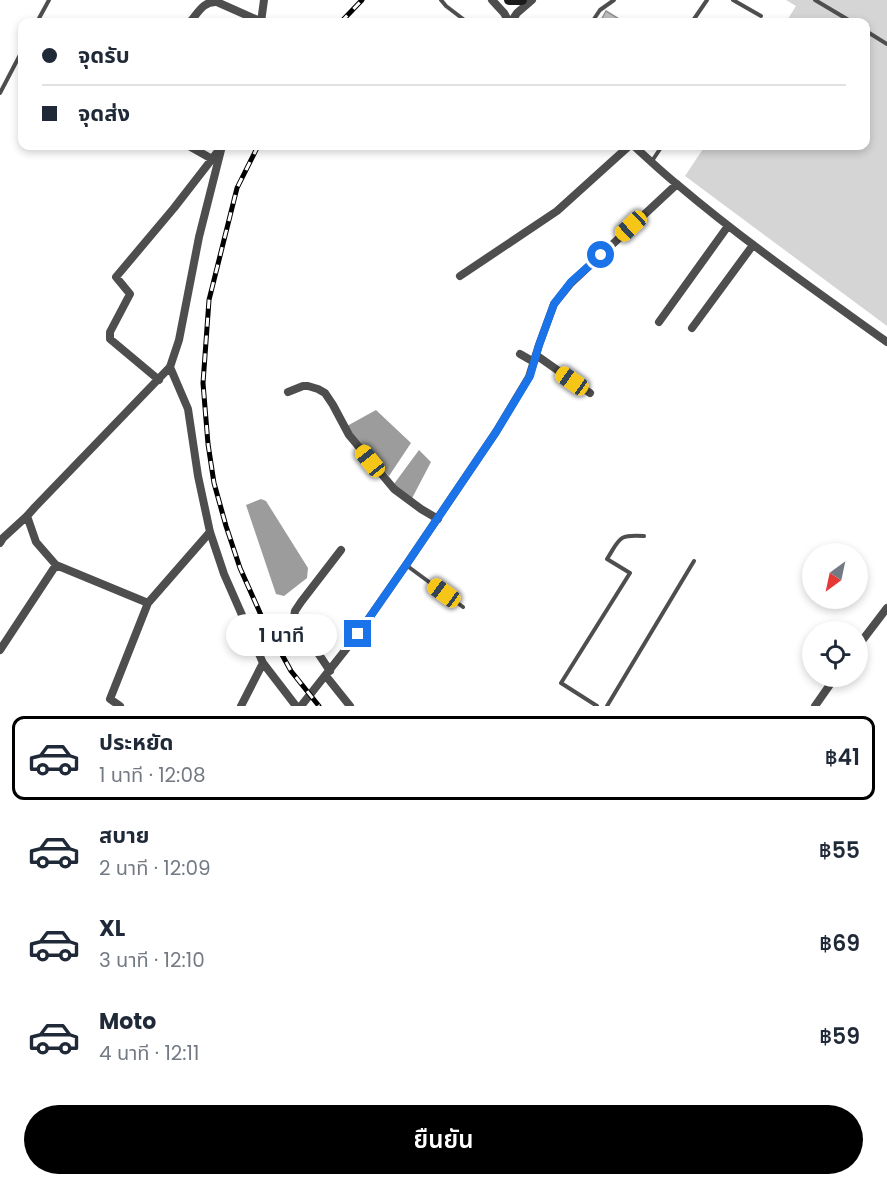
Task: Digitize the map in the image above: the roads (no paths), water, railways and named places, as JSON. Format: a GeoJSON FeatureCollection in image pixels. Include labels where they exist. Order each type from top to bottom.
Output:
{"type":"FeatureCollection","features":[{"type":"Feature","properties":{"kind":"main road"},"geometry":{"type":"LineString","coordinates":[[509,0],[522,0]]}},
{"type":"Feature","properties":{"kind":"street"},"geometry":{"type":"LineString","coordinates":[[262,18],[264,0]]}},
{"type":"Feature","properties":{"kind":"street"},"geometry":{"type":"LineString","coordinates":[[492,0],[507,18]]}},
{"type":"Feature","properties":{"kind":"street"},"geometry":{"type":"LineString","coordinates":[[513,18],[532,0]]}},
{"type":"Feature","properties":{"kind":"street"},"geometry":{"type":"LineString","coordinates":[[193,18],[204,4],[210,1],[253,18]]}},
{"type":"Feature","properties":{"kind":"street"},"geometry":{"type":"LineString","coordinates":[[196,150],[212,159]]}},
{"type":"Feature","properties":{"kind":"street"},"geometry":{"type":"LineString","coordinates":[[159,380],[110,339],[110,332],[130,294],[116,277],[219,150]]}},
{"type":"Feature","properties":{"kind":"street"},"geometry":{"type":"LineString","coordinates":[[0,543],[170,367],[179,340],[199,237],[221,150]]}},
{"type":"Feature","properties":{"kind":"street"},"geometry":{"type":"LineString","coordinates":[[460,276],[557,211],[626,150]]}},
{"type":"Feature","properties":{"kind":"street"},"geometry":{"type":"LineString","coordinates":[[636,150],[728,226],[887,342]]}},
{"type":"Feature","properties":{"kind":"street"},"geometry":{"type":"LineString","coordinates":[[301,706],[328,674],[406,565],[496,432],[530,376],[554,304],[571,282],[677,184]]}},
{"type":"Feature","properties":{"kind":"street"},"geometry":{"type":"LineString","coordinates":[[659,322],[728,226]]}},
{"type":"Feature","properties":{"kind":"street"},"geometry":{"type":"LineString","coordinates":[[692,328],[753,245]]}},
{"type":"Feature","properties":{"kind":"street"},"geometry":{"type":"LineString","coordinates":[[520,354],[535,359],[590,393]]}},
{"type":"Feature","properties":{"kind":"street"},"geometry":{"type":"LineString","coordinates":[[170,367],[188,409],[198,476],[210,532],[224,574],[263,663],[296,706]]}},
{"type":"Feature","properties":{"kind":"street"},"geometry":{"type":"LineString","coordinates":[[288,393],[308,386],[325,393],[349,435],[390,484],[400,494],[438,519]]}},
{"type":"Feature","properties":{"kind":"street"},"geometry":{"type":"LineString","coordinates":[[27,516],[36,542],[56,565],[148,603]]}},
{"type":"Feature","properties":{"kind":"street"},"geometry":{"type":"LineString","coordinates":[[120,706],[108,702],[148,603],[210,532]]}},
{"type":"Feature","properties":{"kind":"street"},"geometry":{"type":"LineString","coordinates":[[341,550],[301,602],[294,617],[350,706]]}},
{"type":"Feature","properties":{"kind":"street"},"geometry":{"type":"LineString","coordinates":[[0,650],[56,565]]}},
{"type":"Feature","properties":{"kind":"street"},"geometry":{"type":"LineString","coordinates":[[868,633],[887,608]]}},
{"type":"Feature","properties":{"kind":"street"},"geometry":{"type":"LineString","coordinates":[[241,706],[263,663]]}},
{"type":"Feature","properties":{"kind":"street"},"geometry":{"type":"LineString","coordinates":[[816,706],[829,687]]}},
{"type":"Feature","properties":{"kind":"lane"},"geometry":{"type":"LineString","coordinates":[[39,18],[49,0]]}},
{"type":"Feature","properties":{"kind":"lane"},"geometry":{"type":"LineString","coordinates":[[441,0],[462,18]]}},
{"type":"Feature","properties":{"kind":"lane"},"geometry":{"type":"LineString","coordinates":[[595,18],[600,10],[614,0]]}},
{"type":"Feature","properties":{"kind":"lane"},"geometry":{"type":"LineString","coordinates":[[695,18],[706,0]]}},
{"type":"Feature","properties":{"kind":"lane"},"geometry":{"type":"LineString","coordinates":[[733,0],[761,16]]}},
{"type":"Feature","properties":{"kind":"lane"},"geometry":{"type":"LineString","coordinates":[[815,0],[845,18]]}},
{"type":"Feature","properties":{"kind":"lane"},"geometry":{"type":"LineString","coordinates":[[870,33],[887,44]]}},
{"type":"Feature","properties":{"kind":"lane"},"geometry":{"type":"LineString","coordinates":[[0,93],[18,59]]}},
{"type":"Feature","properties":{"kind":"lane"},"geometry":{"type":"LineString","coordinates":[[651,162],[659,150]]}},
{"type":"Feature","properties":{"kind":"lane"},"geometry":{"type":"LineString","coordinates":[[597,706],[561,683],[630,573],[606,560],[620,538],[627,535],[644,536]]}},
{"type":"Feature","properties":{"kind":"lane"},"geometry":{"type":"LineString","coordinates":[[607,706],[694,561]]}},
{"type":"Feature","properties":{"kind":"lane"},"geometry":{"type":"LineString","coordinates":[[406,565],[463,607]]}},
{"type":"Feature","properties":{"kind":"railway"},"geometry":{"type":"LineString","coordinates":[[345,18],[362,0]]}},
{"type":"Feature","properties":{"kind":"railway"},"geometry":{"type":"LineString","coordinates":[[256,150],[237,188],[209,300],[203,383],[208,444],[214,483],[240,568],[265,624],[291,671],[319,706]]}}]}
